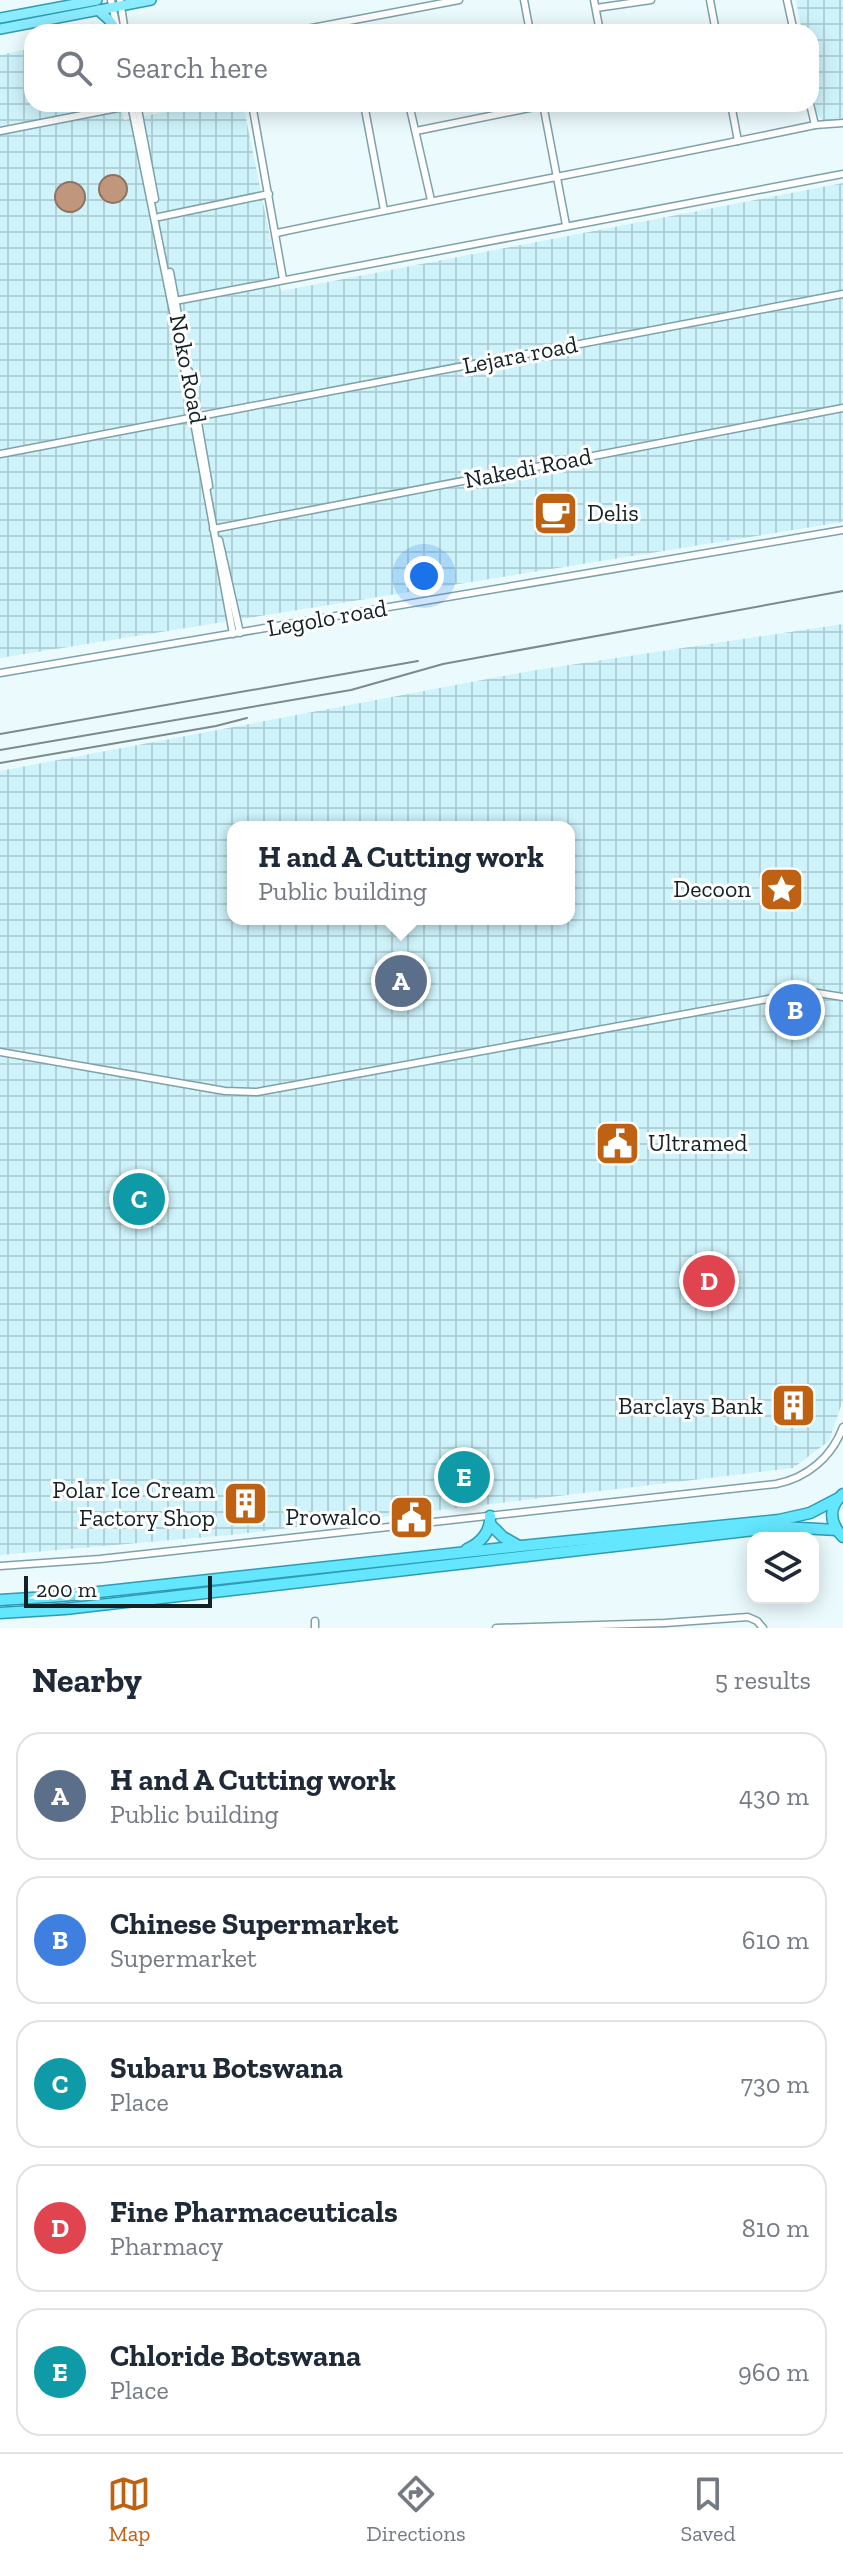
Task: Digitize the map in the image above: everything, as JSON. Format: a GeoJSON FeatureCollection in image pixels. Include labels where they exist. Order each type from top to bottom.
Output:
{"type":"FeatureCollection","features":[{"type":"Feature","properties":{"kind":"highway"},"geometry":{"type":"LineString","coordinates":[[0,1613],[160,1599],[781,1527],[840,1534],[832,1515],[840,1496]]}},
{"type":"Feature","properties":{"kind":"highway"},"geometry":{"type":"LineString","coordinates":[[0,1600],[779,1520],[810,1513],[840,1496]]}},
{"type":"Feature","properties":{"kind":"highway"},"geometry":{"type":"LineString","coordinates":[[490,1520],[507,1541],[521,1546]]}},
{"type":"Feature","properties":{"kind":"highway"},"geometry":{"type":"LineString","coordinates":[[450,1553],[474,1546],[484,1537],[490,1520]]}},
{"type":"Feature","properties":{"kind":"main road"},"geometry":{"type":"LineString","coordinates":[[0,18],[151,0]]}},
{"type":"Feature","properties":{"kind":"main road"},"geometry":{"type":"LineString","coordinates":[[0,29],[97,5]]}},
{"type":"Feature","properties":{"kind":"main road"},"geometry":{"type":"LineString","coordinates":[[97,5],[112,24]]}},
{"type":"Feature","properties":{"kind":"street"},"geometry":{"type":"LineString","coordinates":[[333,24],[459,0]]}},
{"type":"Feature","properties":{"kind":"street"},"geometry":{"type":"LineString","coordinates":[[524,0],[528,24]]}},
{"type":"Feature","properties":{"kind":"street"},"geometry":{"type":"LineString","coordinates":[[594,0],[599,24]]}},
{"type":"Feature","properties":{"kind":"street"},"geometry":{"type":"LineString","coordinates":[[596,8],[651,0]]}},
{"type":"Feature","properties":{"kind":"street"},"geometry":{"type":"LineString","coordinates":[[710,0],[714,24]]}},
{"type":"Feature","properties":{"kind":"street"},"geometry":{"type":"LineString","coordinates":[[787,0],[792,24]]}},
{"type":"Feature","properties":{"kind":"street"},"geometry":{"type":"LineString","coordinates":[[116,3],[117,24]]}},
{"type":"Feature","properties":{"kind":"street"},"geometry":{"type":"LineString","coordinates":[[116,3],[123,24]]}},
{"type":"Feature","properties":{"kind":"street"},"geometry":{"type":"LineString","coordinates":[[0,131],[94,112]]}},
{"type":"Feature","properties":{"kind":"street"},"geometry":{"type":"LineString","coordinates":[[136,112],[195,416]]}},
{"type":"Feature","properties":{"kind":"street","name":"Noko Road"},"geometry":{"type":"LineString","coordinates":[[136,112],[159,217],[237,634]]}},
{"type":"Feature","properties":{"kind":"street"},"geometry":{"type":"LineString","coordinates":[[254,112],[283,279]]}},
{"type":"Feature","properties":{"kind":"street"},"geometry":{"type":"LineString","coordinates":[[366,112],[384,210]]}},
{"type":"Feature","properties":{"kind":"street"},"geometry":{"type":"LineString","coordinates":[[411,112],[431,200]]}},
{"type":"Feature","properties":{"kind":"street"},"geometry":{"type":"LineString","coordinates":[[416,131],[507,112]]}},
{"type":"Feature","properties":{"kind":"street"},"geometry":{"type":"LineString","coordinates":[[546,112],[566,225]]}},
{"type":"Feature","properties":{"kind":"street"},"geometry":{"type":"LineString","coordinates":[[733,112],[738,141]]}},
{"type":"Feature","properties":{"kind":"street"},"geometry":{"type":"LineString","coordinates":[[812,112],[815,125]]}},
{"type":"Feature","properties":{"kind":"street"},"geometry":{"type":"LineString","coordinates":[[277,233],[815,125],[843,123]]}},
{"type":"Feature","properties":{"kind":"street"},"geometry":{"type":"LineString","coordinates":[[175,301],[843,174]]}},
{"type":"Feature","properties":{"kind":"street"},"geometry":{"type":"LineString","coordinates":[[159,217],[269,194]]}},
{"type":"Feature","properties":{"kind":"street","name":"Lejara road"},"geometry":{"type":"LineString","coordinates":[[0,454],[843,294]]}},
{"type":"Feature","properties":{"kind":"street","name":"Nakedi Road"},"geometry":{"type":"LineString","coordinates":[[215,529],[843,408]]}},
{"type":"Feature","properties":{"kind":"street","name":"Legolo road"},"geometry":{"type":"LineString","coordinates":[[0,673],[843,530]]}},
{"type":"Feature","properties":{"kind":"street"},"geometry":{"type":"LineString","coordinates":[[0,1052],[225,1091],[257,1092],[801,993],[843,997]]}},
{"type":"Feature","properties":{"kind":"street"},"geometry":{"type":"LineString","coordinates":[[0,1566],[490,1520],[790,1481],[827,1456],[843,1427]]}},
{"type":"Feature","properties":{"kind":"street"},"geometry":{"type":"LineString","coordinates":[[496,1628],[665,1625],[748,1617],[763,1628]]}},
{"type":"Feature","properties":{"kind":"shaded area"},"geometry":{"type":"Polygon","coordinates":[[[796,0],[843,0],[843,118],[824,121],[817,115],[819,24],[800,24],[796,0]]]}},
{"type":"Feature","properties":{"kind":"shaded area"},"geometry":{"type":"Polygon","coordinates":[[[24,50],[24,112],[122,112],[124,120],[166,112],[245,112],[281,291],[843,183],[843,522],[0,658],[0,55],[24,50]]]}},
{"type":"Feature","properties":{"kind":"shaded area"},"geometry":{"type":"Polygon","coordinates":[[[113,175],[123,179],[127,189],[123,199],[113,203],[103,199],[99,189],[103,179],[113,175]]]}},
{"type":"Feature","properties":{"kind":"shaded area"},"geometry":{"type":"Polygon","coordinates":[[[70,182],[80,187],[85,197],[80,207],[70,212],[60,207],[55,197],[60,187],[70,182]]]}},
{"type":"Feature","properties":{"kind":"shaded area"},"geometry":{"type":"Polygon","coordinates":[[[843,624],[843,1400],[829,1441],[793,1468],[230,1535],[0,1555],[0,771],[530,671],[843,624]]]}},
{"type":"Feature","properties":{"kind":"railway"},"geometry":{"type":"LineString","coordinates":[[0,750],[351,690],[443,664],[843,591]]}},
{"type":"Feature","properties":{"kind":"railway"},"geometry":{"type":"LineString","coordinates":[[0,734],[418,661]]}},
{"type":"Feature","properties":{"kind":"railway"},"geometry":{"type":"LineString","coordinates":[[0,763],[247,718]]}},
{"type":"Feature","properties":{"kind":"place","name":"Delis"},"geometry":{"type":"Point","coordinates":[556,513]}},
{"type":"Feature","properties":{"kind":"place","name":"Decoon"},"geometry":{"type":"Point","coordinates":[782,889]}},
{"type":"Feature","properties":{"kind":"place","name":"H and A Cutting work"},"geometry":{"type":"Point","coordinates":[401,981]}},
{"type":"Feature","properties":{"kind":"place","name":"Chinese Supermarket"},"geometry":{"type":"Point","coordinates":[795,1010]}},
{"type":"Feature","properties":{"kind":"place","name":"Ultramed"},"geometry":{"type":"Point","coordinates":[617,1143]}},
{"type":"Feature","properties":{"kind":"place","name":"Subaru Botswana"},"geometry":{"type":"Point","coordinates":[139,1199]}},
{"type":"Feature","properties":{"kind":"place","name":"Fine Pharmaceuticals"},"geometry":{"type":"Point","coordinates":[709,1281]}},
{"type":"Feature","properties":{"kind":"place","name":"Barclays Bank"},"geometry":{"type":"Point","coordinates":[794,1406]}},
{"type":"Feature","properties":{"kind":"place","name":"Chloride Botswana"},"geometry":{"type":"Point","coordinates":[464,1477]}},
{"type":"Feature","properties":{"kind":"place","name":"Polar Ice Cream Factory Shop"},"geometry":{"type":"Point","coordinates":[246,1504]}},
{"type":"Feature","properties":{"kind":"place","name":"Prowalco"},"geometry":{"type":"Point","coordinates":[412,1517]}}]}
